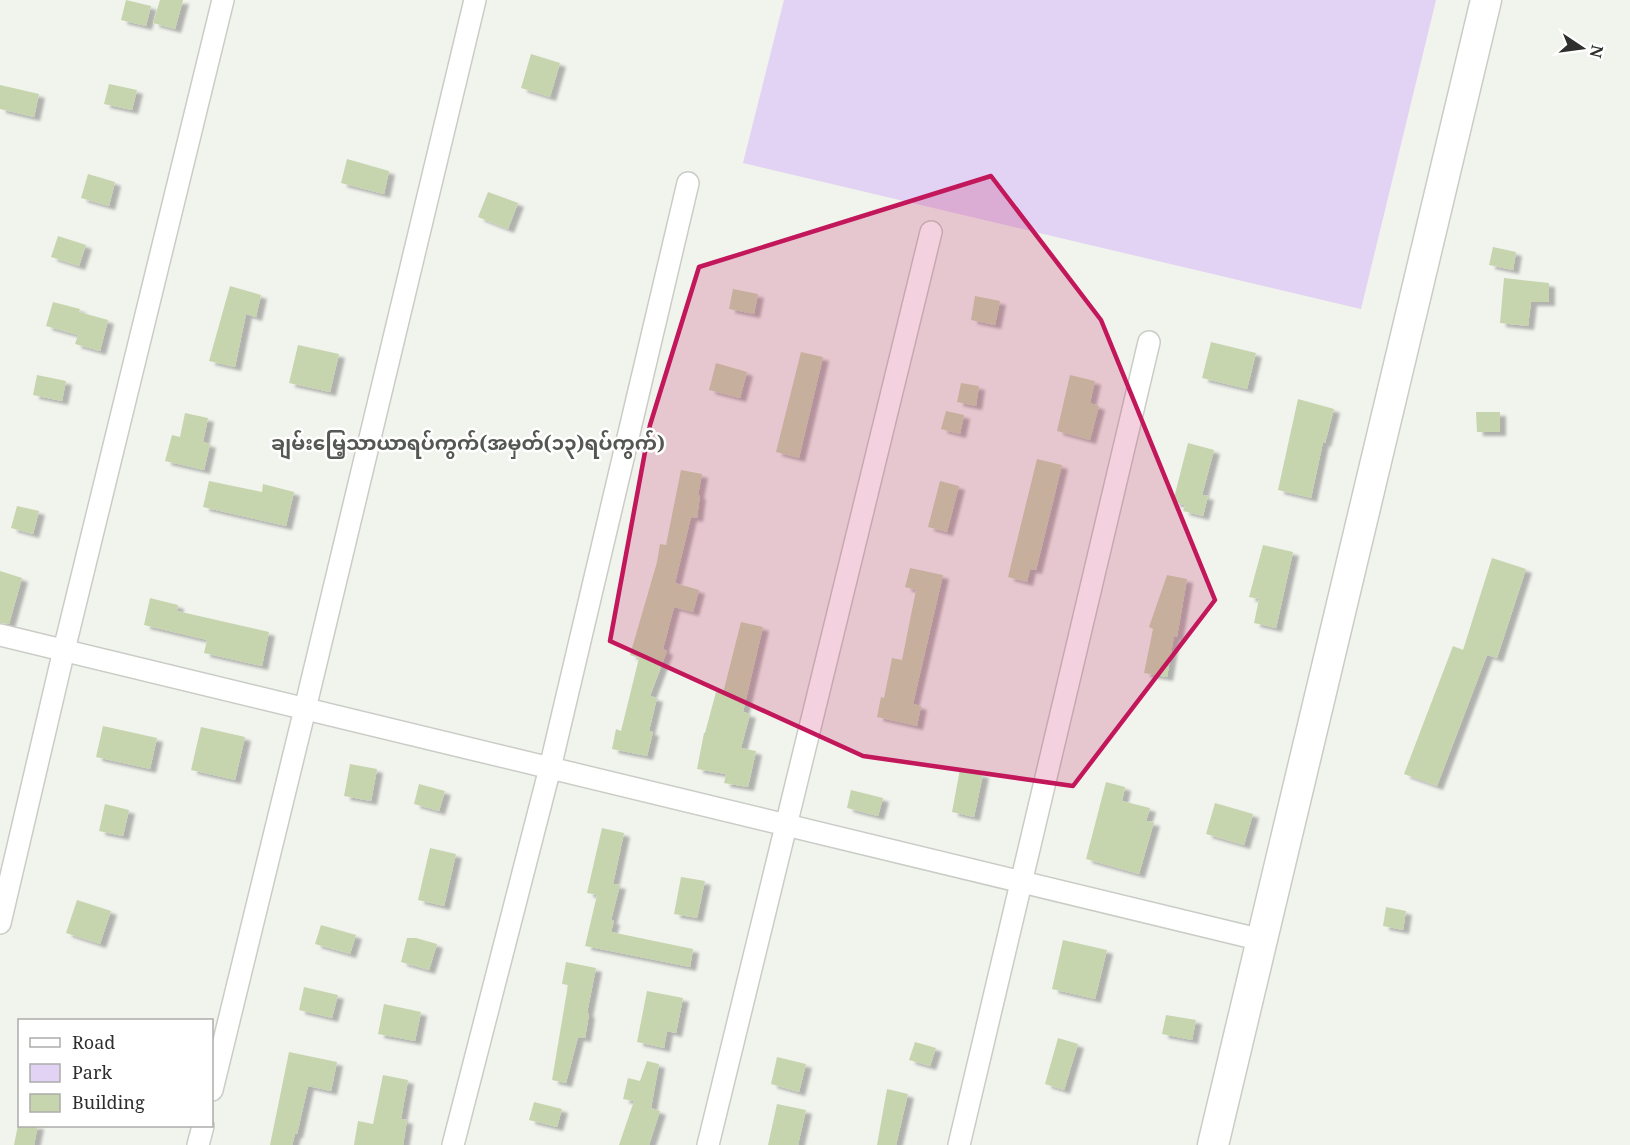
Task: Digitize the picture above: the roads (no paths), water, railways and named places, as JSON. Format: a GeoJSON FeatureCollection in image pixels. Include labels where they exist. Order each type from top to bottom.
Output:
{"type":"FeatureCollection","features":[{"type":"Feature","properties":{"kind":"main road"},"geometry":{"type":"LineString","coordinates":[[1213,1145],[1486,0]]}},
{"type":"Feature","properties":{"kind":"street"},"geometry":{"type":"LineString","coordinates":[[0,923],[64,650],[223,0]]}},
{"type":"Feature","properties":{"kind":"street"},"geometry":{"type":"LineString","coordinates":[[213,1086],[475,0]]}},
{"type":"Feature","properties":{"kind":"street"},"geometry":{"type":"LineString","coordinates":[[453,1145],[550,768],[688,183]]}},
{"type":"Feature","properties":{"kind":"street"},"geometry":{"type":"LineString","coordinates":[[708,1145],[931,232]]}},
{"type":"Feature","properties":{"kind":"street"},"geometry":{"type":"LineString","coordinates":[[959,1145],[1149,342]]}},
{"type":"Feature","properties":{"kind":"street"},"geometry":{"type":"LineString","coordinates":[[0,635],[1262,940]]}},
{"type":"Feature","properties":{"kind":"street"},"geometry":{"type":"LineString","coordinates":[[198,1145],[202,1127]]}},
{"type":"Feature","properties":{"kind":"district","name":"ချမ်းမြေ့သာယာရပ်ကွက်(အမှတ်(၁၃)ရပ်ကွက်)"},"geometry":{"type":"Point","coordinates":[468,443]}}]}
